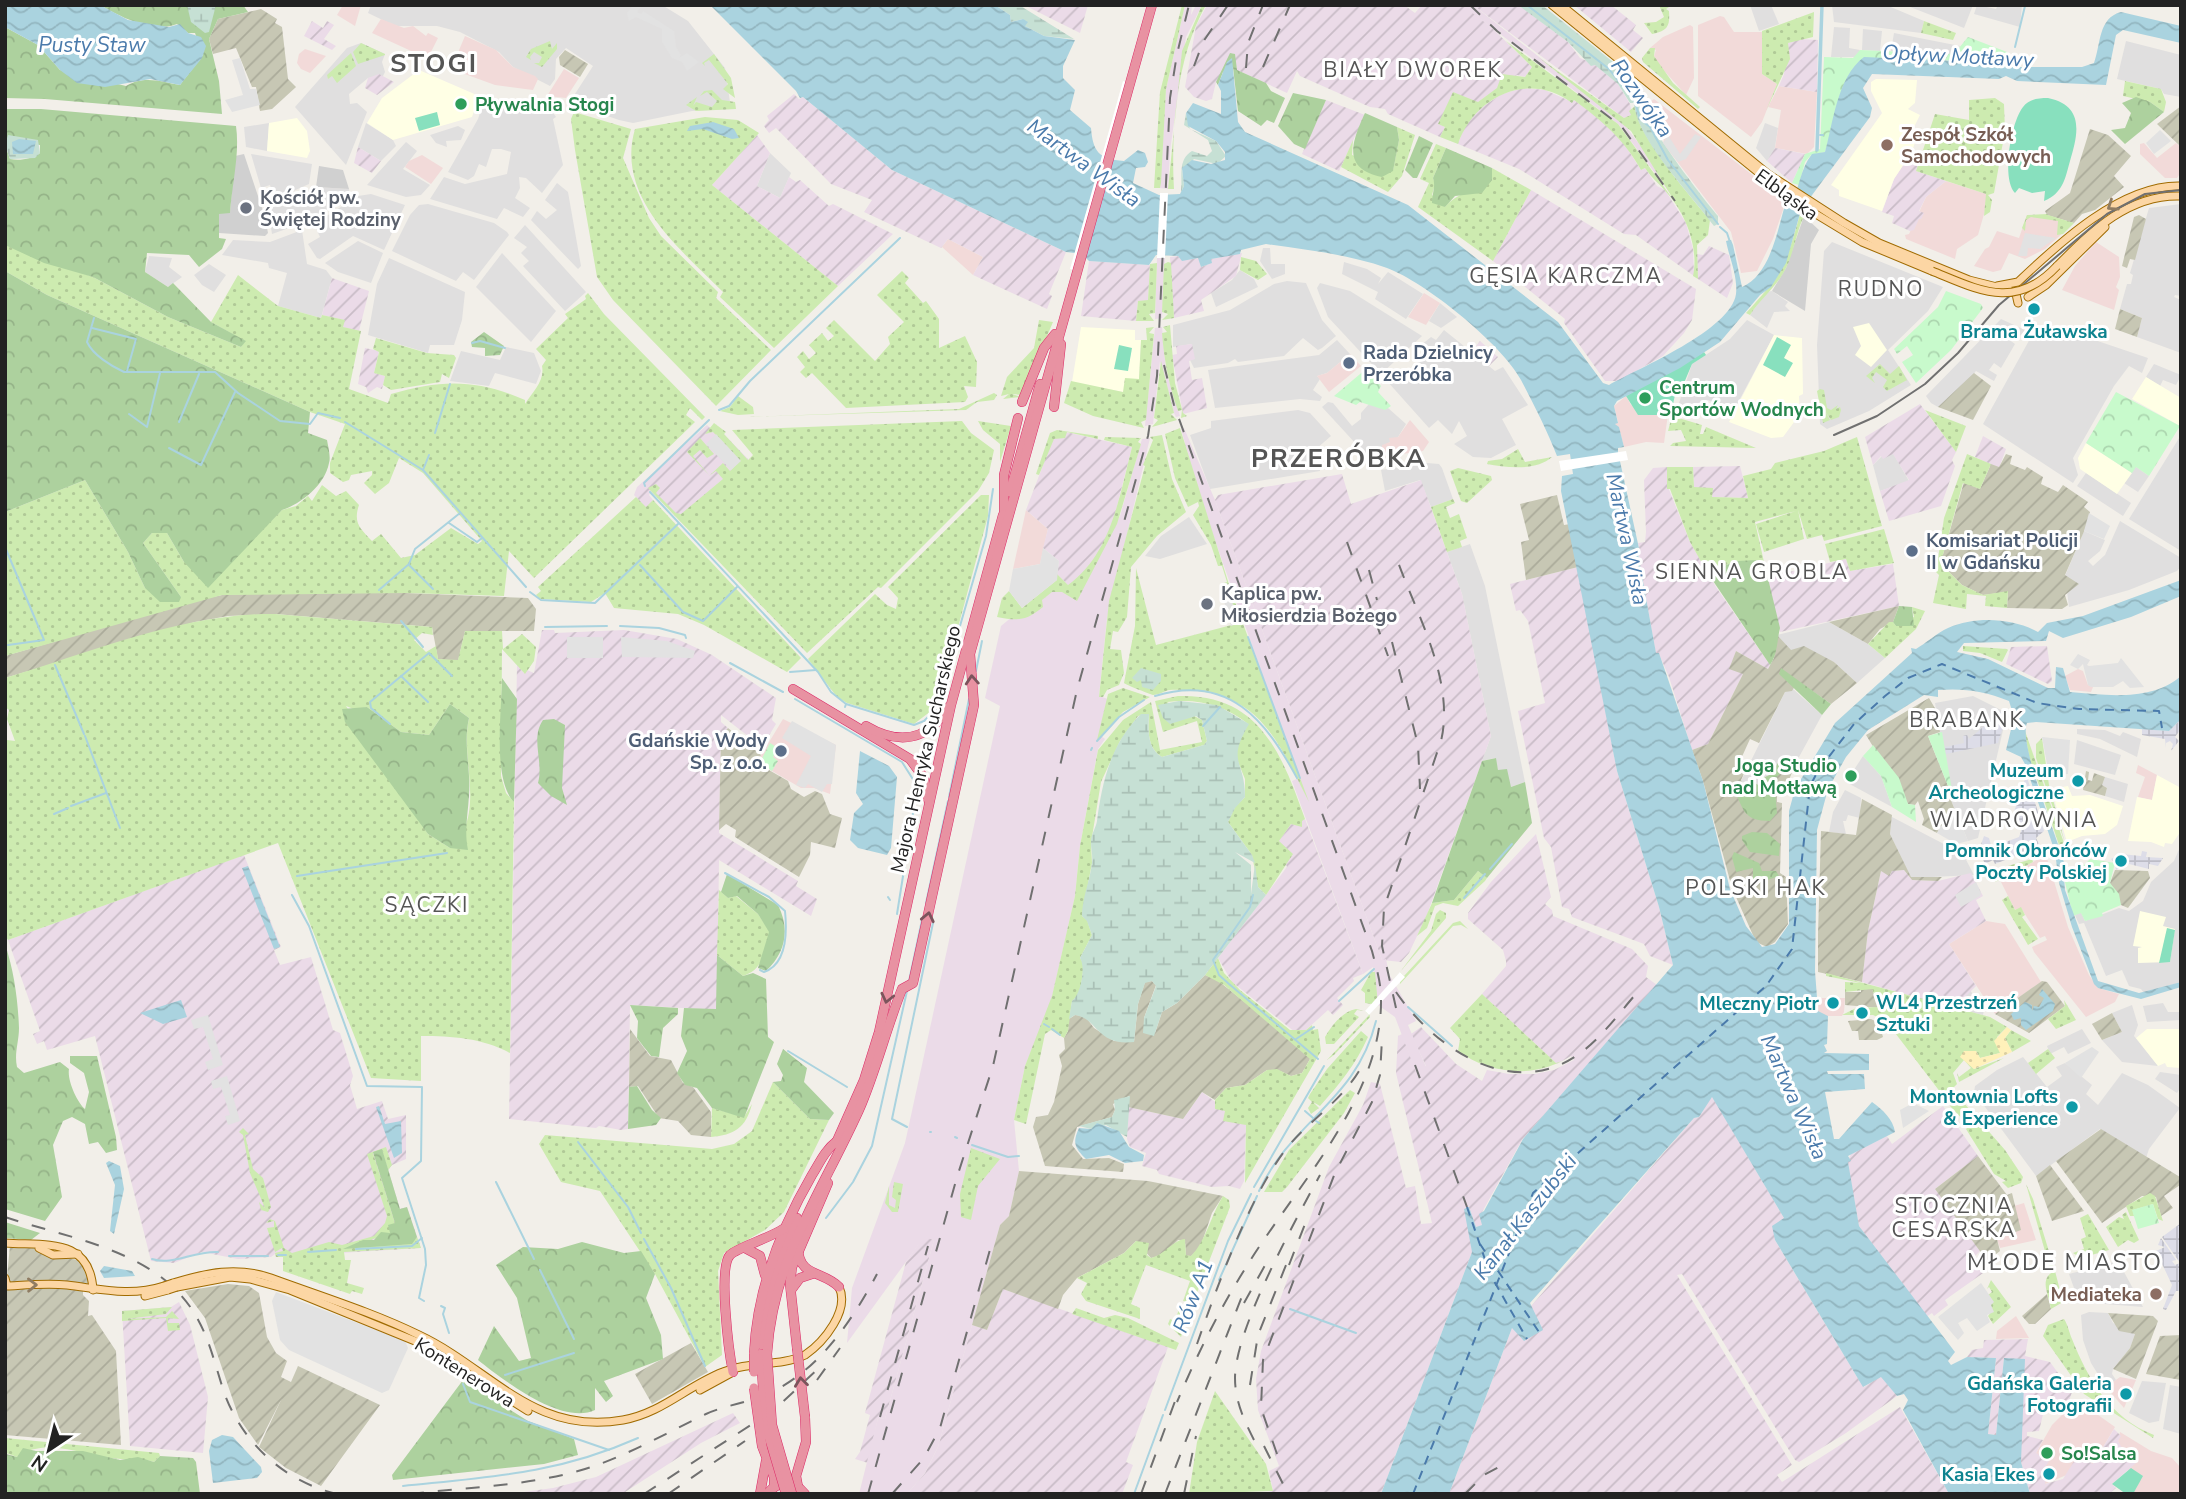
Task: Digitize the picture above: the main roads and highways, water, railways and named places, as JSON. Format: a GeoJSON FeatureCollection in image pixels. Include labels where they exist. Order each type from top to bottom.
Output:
{"type":"FeatureCollection","features":[{"type":"Feature","properties":{"kind":"highway","name":"Majora Henryka Sucharskiego"},"geometry":{"type":"LineString","coordinates":[[839,1144],[879,1032],[951,705],[1150,5]]}},
{"type":"Feature","properties":{"kind":"highway"},"geometry":{"type":"LineString","coordinates":[[1022,402],[1044,348],[1058,330]]}},
{"type":"Feature","properties":{"kind":"highway"},"geometry":{"type":"LineString","coordinates":[[1054,407],[1062,346],[1058,330]]}},
{"type":"Feature","properties":{"kind":"highway"},"geometry":{"type":"LineString","coordinates":[[1007,511],[1004,475],[1018,418]]}},
{"type":"Feature","properties":{"kind":"highway"},"geometry":{"type":"LineString","coordinates":[[1007,511],[1024,493]]}},
{"type":"Feature","properties":{"kind":"highway","name":"Majora Henryka Sucharskiego"},"geometry":{"type":"LineString","coordinates":[[786,1494],[765,1423],[761,1354],[786,1260],[802,1221],[869,1086],[902,989],[913,984],[974,705],[970,654],[1007,511]]}},
{"type":"Feature","properties":{"kind":"highway"},"geometry":{"type":"LineString","coordinates":[[929,804],[924,778],[910,759],[795,687],[871,729],[897,738],[927,731],[951,705]]}},
{"type":"Feature","properties":{"kind":"highway"},"geometry":{"type":"LineString","coordinates":[[765,1280],[785,1228],[828,1148],[839,1144],[841,1156],[798,1247],[792,1267],[791,1290],[806,1442],[796,1476],[798,1491]]}},
{"type":"Feature","properties":{"kind":"highway"},"geometry":{"type":"LineString","coordinates":[[738,1366],[725,1268],[730,1255],[769,1239],[785,1228]]}},
{"type":"Feature","properties":{"kind":"highway"},"geometry":{"type":"LineString","coordinates":[[798,1247],[800,1263],[812,1274],[830,1278],[839,1287]]}},
{"type":"Feature","properties":{"kind":"highway"},"geometry":{"type":"LineString","coordinates":[[743,1248],[760,1256],[765,1280],[761,1354],[755,1397],[762,1446],[774,1477],[770,1490]]}},
{"type":"Feature","properties":{"kind":"highway"},"geometry":{"type":"LineString","coordinates":[[791,1290],[800,1278],[812,1274]]}},
{"type":"Feature","properties":{"kind":"highway","name":"Majora Henryka Sucharskiego"},"geometry":{"type":"LineString","coordinates":[[761,1354],[772,1424],[798,1491]]}},
{"type":"Feature","properties":{"kind":"highway"},"geometry":{"type":"LineString","coordinates":[[760,1494],[765,1482],[766,1458]]}},
{"type":"Feature","properties":{"kind":"highway"},"geometry":{"type":"LineString","coordinates":[[770,1490],[786,1483],[798,1491]]}},
{"type":"Feature","properties":{"kind":"main road","name":"Elbląska"},"geometry":{"type":"LineString","coordinates":[[1552,5],[1794,196],[1809,201],[1888,247],[1993,287],[2018,282],[2120,200],[2151,188],[2181,186]]}},
{"type":"Feature","properties":{"kind":"main road","name":"Elbląska"},"geometry":{"type":"LineString","coordinates":[[1561,5],[1794,196],[1804,208],[1868,245],[1981,291],[2010,293],[2035,285],[2115,216]]}},
{"type":"Feature","properties":{"kind":"main road"},"geometry":{"type":"LineString","coordinates":[[2028,297],[2059,273],[2115,216],[2146,200],[2181,196]]}},
{"type":"Feature","properties":{"kind":"main road"},"geometry":{"type":"LineString","coordinates":[[1868,245],[1914,269]]}},
{"type":"Feature","properties":{"kind":"main road"},"geometry":{"type":"LineString","coordinates":[[1993,287],[2010,290],[2016,295],[2018,303]]}},
{"type":"Feature","properties":{"kind":"main road"},"geometry":{"type":"LineString","coordinates":[[5,1243],[67,1248],[88,1263],[93,1290]]}},
{"type":"Feature","properties":{"kind":"main road"},"geometry":{"type":"LineString","coordinates":[[35,1245],[53,1255],[78,1254]]}},
{"type":"Feature","properties":{"kind":"main road","name":"Kontenerowa"},"geometry":{"type":"LineString","coordinates":[[5,1278],[6,1286],[65,1285],[128,1298],[171,1287],[230,1277],[259,1281],[290,1290],[416,1340],[526,1410],[576,1426],[616,1426],[647,1419],[738,1366],[797,1358],[813,1349],[841,1311],[843,1298],[839,1287]]}},
{"type":"Feature","properties":{"kind":"water","name":"Pusty Staw"},"geometry":{"type":"Polygon","coordinates":[[[5,5],[100,5],[128,20],[169,27],[180,24],[188,33],[201,37],[206,46],[202,58],[180,85],[150,79],[105,87],[77,83],[60,70],[38,45],[5,27],[5,5]]]}},
{"type":"Feature","properties":{"kind":"water"},"geometry":{"type":"Polygon","coordinates":[[[710,5],[995,5],[1010,15],[1011,22],[1023,19],[1028,22],[1025,26],[1044,36],[1075,40],[1063,66],[1063,78],[1075,90],[1070,110],[1091,128],[1095,148],[1103,156],[1124,161],[1138,150],[1145,153],[1148,162],[1145,167],[1136,168],[1133,183],[1159,195],[1180,194],[1184,186],[1182,168],[1192,160],[1211,164],[1225,160],[1225,152],[1216,141],[1188,126],[1186,113],[1193,103],[1221,114],[1221,91],[1218,85],[1227,62],[1232,58],[1238,122],[1245,132],[1408,205],[1558,322],[1603,383],[1609,385],[1682,347],[1718,321],[1730,308],[1736,287],[1726,241],[1731,240],[1733,245],[1742,287],[1759,273],[1771,252],[1785,205],[1791,204],[1805,166],[1812,154],[1825,152],[1842,88],[1855,66],[1864,57],[2003,63],[2010,67],[2082,67],[2094,63],[2104,26],[2114,15],[2121,12],[2181,26],[2181,43],[2123,30],[2116,35],[2106,85],[2017,81],[2006,76],[1999,79],[1872,74],[1863,88],[1872,108],[1870,117],[1801,210],[1786,263],[1771,287],[1760,295],[1720,342],[1680,368],[1617,401],[1614,406],[1618,423],[1615,424],[1619,427],[1624,447],[1618,448],[1618,452],[1640,553],[1638,554],[1656,653],[1659,653],[1703,781],[1730,889],[1746,926],[1762,947],[1775,944],[1789,924],[1789,811],[1795,789],[1835,723],[1912,653],[1911,648],[1916,649],[1948,628],[1982,620],[2005,621],[2038,632],[2047,623],[2083,616],[2181,580],[2181,596],[2131,617],[2063,638],[2049,631],[2046,641],[1964,643],[1957,652],[1988,659],[2048,688],[2055,688],[2056,667],[2063,668],[2070,692],[2113,695],[2142,693],[2156,690],[2181,676],[2181,719],[2169,731],[2036,722],[2027,723],[2026,734],[2033,770],[2069,871],[2064,878],[2065,890],[2098,981],[2139,993],[2181,982],[2181,987],[2141,999],[2098,988],[2094,984],[2072,927],[2059,883],[2055,852],[2025,764],[2021,757],[2006,750],[2014,717],[2009,701],[1974,691],[1938,690],[1938,697],[1924,695],[1868,730],[1846,757],[1828,789],[1817,830],[1815,971],[1818,1011],[1828,1016],[1827,1044],[1824,1045],[1827,1051],[1824,1053],[1869,1054],[1869,1070],[1827,1071],[1828,1074],[1864,1074],[1865,1089],[1825,1092],[1834,1139],[1839,1139],[1872,1102],[1887,1115],[1895,1132],[1848,1156],[1851,1161],[1848,1162],[1859,1226],[1955,1352],[1948,1361],[1951,1365],[1967,1357],[1996,1358],[1988,1434],[1996,1435],[2004,1358],[2025,1359],[2021,1462],[2030,1494],[1949,1494],[1903,1410],[1908,1400],[1904,1394],[1897,1396],[1881,1377],[1863,1387],[1775,1240],[1772,1226],[1784,1218],[1712,1097],[1699,1117],[1694,1118],[1530,1303],[1543,1330],[1524,1341],[1512,1328],[1449,1494],[1381,1494],[1472,1252],[1464,1209],[1469,1207],[1476,1227],[1482,1225],[1479,1214],[1484,1211],[1523,1139],[1673,965],[1659,907],[1617,771],[1561,491],[1562,476],[1573,474],[1570,454],[1557,456],[1521,380],[1497,349],[1441,300],[1403,275],[1357,259],[1266,244],[1241,250],[1240,254],[1211,259],[1212,263],[1201,267],[1198,258],[1182,261],[1178,256],[1156,255],[1149,265],[1089,261],[1082,254],[1066,252],[892,170],[803,97],[800,98],[710,5]]]}},
{"type":"Feature","properties":{"kind":"water"},"geometry":{"type":"Polygon","coordinates":[[[713,122],[734,129],[739,138],[732,139],[703,129],[687,131],[690,126],[713,122]]]}},
{"type":"Feature","properties":{"kind":"water"},"geometry":{"type":"Polygon","coordinates":[[[19,139],[36,141],[33,154],[13,154],[12,142],[19,139]]]}},
{"type":"Feature","properties":{"kind":"water"},"geometry":{"type":"Polygon","coordinates":[[[860,751],[889,766],[897,777],[891,848],[887,855],[858,848],[850,840],[854,813],[863,804],[856,793],[860,751]]]}},
{"type":"Feature","properties":{"kind":"water"},"geometry":{"type":"Polygon","coordinates":[[[248,866],[280,947],[274,949],[242,868],[248,866]]]}},
{"type":"Feature","properties":{"kind":"water"},"geometry":{"type":"Polygon","coordinates":[[[2042,989],[2055,1004],[2053,1011],[2026,1030],[2021,1025],[2021,1018],[2014,1020],[2011,1014],[2025,1002],[2032,1005],[2032,1011],[2034,1006],[2039,1007],[2044,998],[2039,995],[2042,989]]]}},
{"type":"Feature","properties":{"kind":"water"},"geometry":{"type":"Polygon","coordinates":[[[181,1000],[187,1017],[163,1024],[140,1013],[181,1000]]]}},
{"type":"Feature","properties":{"kind":"water"},"geometry":{"type":"Polygon","coordinates":[[[379,1106],[385,1124],[401,1121],[402,1153],[394,1158],[376,1107],[379,1106]]]}},
{"type":"Feature","properties":{"kind":"water"},"geometry":{"type":"Polygon","coordinates":[[[1097,1123],[1119,1131],[1129,1147],[1144,1155],[1143,1161],[1125,1163],[1109,1155],[1086,1159],[1076,1145],[1077,1133],[1079,1128],[1091,1129],[1097,1123]]]}},
{"type":"Feature","properties":{"kind":"water"},"geometry":{"type":"Polygon","coordinates":[[[109,1161],[120,1166],[124,1189],[114,1234],[110,1231],[115,1185],[106,1163],[109,1161]]]}},
{"type":"Feature","properties":{"kind":"water"},"geometry":{"type":"Polygon","coordinates":[[[104,1266],[132,1271],[135,1276],[104,1278],[100,1271],[104,1266]]]}},
{"type":"Feature","properties":{"kind":"water"},"geometry":{"type":"Polygon","coordinates":[[[222,1435],[233,1437],[261,1467],[262,1472],[257,1478],[213,1483],[209,1451],[212,1440],[222,1435]]]}},
{"type":"Feature","properties":{"kind":"waterway","name":"Rozwójka"},"geometry":{"type":"LineString","coordinates":[[1527,5],[1609,69],[1635,102],[1640,119],[1650,127],[1668,160],[1718,224]]}},
{"type":"Feature","properties":{"kind":"waterway"},"geometry":{"type":"LineString","coordinates":[[1817,150],[1822,5]]}},
{"type":"Feature","properties":{"kind":"waterway","name":"Opływ Motławy"},"geometry":{"type":"LineString","coordinates":[[2015,47],[2025,6]]}},
{"type":"Feature","properties":{"kind":"waterway","name":"Rozwójka"},"geometry":{"type":"LineString","coordinates":[[1720,227],[1727,233],[1730,242]]}},
{"type":"Feature","properties":{"kind":"waterway"},"geometry":{"type":"LineString","coordinates":[[719,410],[729,406],[750,381],[900,238]]}},
{"type":"Feature","properties":{"kind":"waterway"},"geometry":{"type":"LineString","coordinates":[[94,318],[87,342],[98,356],[124,372],[215,372],[238,393],[280,421],[310,424],[318,413],[340,418]]}},
{"type":"Feature","properties":{"kind":"waterway"},"geometry":{"type":"LineString","coordinates":[[92,328],[136,339],[127,371]]}},
{"type":"Feature","properties":{"kind":"waterway"},"geometry":{"type":"LineString","coordinates":[[472,343],[480,341],[505,348]]}},
{"type":"Feature","properties":{"kind":"waterway"},"geometry":{"type":"LineString","coordinates":[[129,414],[147,427],[160,373]]}},
{"type":"Feature","properties":{"kind":"waterway"},"geometry":{"type":"LineString","coordinates":[[179,422],[199,374]]}},
{"type":"Feature","properties":{"kind":"waterway"},"geometry":{"type":"LineString","coordinates":[[435,433],[450,384]]}},
{"type":"Feature","properties":{"kind":"waterway"},"geometry":{"type":"LineString","coordinates":[[169,448],[201,465],[235,392]]}},
{"type":"Feature","properties":{"kind":"waterway"},"geometry":{"type":"LineString","coordinates":[[645,486],[644,483],[709,420]]}},
{"type":"Feature","properties":{"kind":"waterway"},"geometry":{"type":"LineString","coordinates":[[345,422],[423,470],[526,587]]}},
{"type":"Feature","properties":{"kind":"waterway"},"geometry":{"type":"LineString","coordinates":[[423,470],[429,455]]}},
{"type":"Feature","properties":{"kind":"waterway"},"geometry":{"type":"LineString","coordinates":[[846,704],[914,725],[924,721],[936,709],[986,536],[993,489]]}},
{"type":"Feature","properties":{"kind":"waterway"},"geometry":{"type":"LineString","coordinates":[[650,492],[818,672],[831,692],[846,704],[845,707]]}},
{"type":"Feature","properties":{"kind":"waterway"},"geometry":{"type":"LineString","coordinates":[[379,590],[409,564],[415,549],[460,513]]}},
{"type":"Feature","properties":{"kind":"waterway"},"geometry":{"type":"LineString","coordinates":[[449,523],[477,542],[482,538]]}},
{"type":"Feature","properties":{"kind":"waterway"},"geometry":{"type":"LineString","coordinates":[[530,592],[541,600],[595,603],[678,524]]}},
{"type":"Feature","properties":{"kind":"waterway"},"geometry":{"type":"LineString","coordinates":[[5,547],[44,640],[8,645]]}},
{"type":"Feature","properties":{"kind":"waterway"},"geometry":{"type":"LineString","coordinates":[[409,565],[433,589]]}},
{"type":"Feature","properties":{"kind":"waterway"},"geometry":{"type":"LineString","coordinates":[[640,565],[683,612],[703,621],[737,587]]}},
{"type":"Feature","properties":{"kind":"waterway"},"geometry":{"type":"LineString","coordinates":[[401,621],[423,647]]}},
{"type":"Feature","properties":{"kind":"waterway"},"geometry":{"type":"LineString","coordinates":[[545,627],[607,626]]}},
{"type":"Feature","properties":{"kind":"waterway"},"geometry":{"type":"LineString","coordinates":[[620,626],[659,628],[685,635],[686,638]]}},
{"type":"Feature","properties":{"kind":"waterway"},"geometry":{"type":"LineString","coordinates":[[1248,637],[1300,778]]}},
{"type":"Feature","properties":{"kind":"waterway"},"geometry":{"type":"LineString","coordinates":[[976,671],[982,641]]}},
{"type":"Feature","properties":{"kind":"waterway"},"geometry":{"type":"LineString","coordinates":[[390,724],[371,708],[370,702],[429,653],[452,676]]}},
{"type":"Feature","properties":{"kind":"waterway"},"geometry":{"type":"LineString","coordinates":[[730,663],[783,692]]}},
{"type":"Feature","properties":{"kind":"waterway"},"geometry":{"type":"LineString","coordinates":[[55,665],[84,734]]}},
{"type":"Feature","properties":{"kind":"waterway"},"geometry":{"type":"LineString","coordinates":[[790,672],[816,670]]}},
{"type":"Feature","properties":{"kind":"waterway"},"geometry":{"type":"LineString","coordinates":[[401,676],[428,702]]}},
{"type":"Feature","properties":{"kind":"waterway"},"geometry":{"type":"LineString","coordinates":[[1155,696],[1181,691],[1204,691],[1224,697],[1242,707],[1272,738],[1297,778]]}},
{"type":"Feature","properties":{"kind":"waterway"},"geometry":{"type":"LineString","coordinates":[[795,699],[902,762],[914,781],[917,780]]}},
{"type":"Feature","properties":{"kind":"waterway"},"geometry":{"type":"LineString","coordinates":[[949,797],[969,699]]}},
{"type":"Feature","properties":{"kind":"waterway"},"geometry":{"type":"LineString","coordinates":[[1097,741],[1119,717],[1144,700]]}},
{"type":"Feature","properties":{"kind":"waterway"},"geometry":{"type":"LineString","coordinates":[[1203,726],[1220,707]]}},
{"type":"Feature","properties":{"kind":"waterway"},"geometry":{"type":"LineString","coordinates":[[85,736],[120,828]]}},
{"type":"Feature","properties":{"kind":"waterway"},"geometry":{"type":"LineString","coordinates":[[897,914],[916,794],[915,782]]}},
{"type":"Feature","properties":{"kind":"waterway"},"geometry":{"type":"LineString","coordinates":[[71,806],[106,793]]}},
{"type":"Feature","properties":{"kind":"waterway"},"geometry":{"type":"LineString","coordinates":[[926,903],[948,801]]}},
{"type":"Feature","properties":{"kind":"waterway"},"geometry":{"type":"LineString","coordinates":[[54,814],[68,808]]}},
{"type":"Feature","properties":{"kind":"waterway"},"geometry":{"type":"LineString","coordinates":[[1490,869],[1512,844]]}},
{"type":"Feature","properties":{"kind":"waterway"},"geometry":{"type":"LineString","coordinates":[[297,876],[447,853]]}},
{"type":"Feature","properties":{"kind":"waterway"},"geometry":{"type":"LineString","coordinates":[[725,873],[769,897],[785,911],[786,928],[781,954],[772,968],[764,972],[760,970]]}},
{"type":"Feature","properties":{"kind":"waterway"},"geometry":{"type":"LineString","coordinates":[[1464,898],[1485,874]]}},
{"type":"Feature","properties":{"kind":"waterway"},"geometry":{"type":"LineString","coordinates":[[292,895],[309,926],[367,1086],[422,1087],[421,1161],[402,1178],[425,1249],[426,1265],[419,1298],[424,1301]]}},
{"type":"Feature","properties":{"kind":"waterway"},"geometry":{"type":"LineString","coordinates":[[1253,895],[1250,907],[1213,960],[1219,975],[1318,1059]]}},
{"type":"Feature","properties":{"kind":"waterway"},"geometry":{"type":"LineString","coordinates":[[909,981],[922,920]]}},
{"type":"Feature","properties":{"kind":"waterway"},"geometry":{"type":"LineString","coordinates":[[907,1127],[892,1119],[933,923]]}},
{"type":"Feature","properties":{"kind":"waterway"},"geometry":{"type":"LineString","coordinates":[[1339,1001],[1374,969]]}},
{"type":"Feature","properties":{"kind":"waterway"},"geometry":{"type":"LineString","coordinates":[[826,1218],[853,1182],[872,1146],[907,991]]}},
{"type":"Feature","properties":{"kind":"waterway"},"geometry":{"type":"LineString","coordinates":[[1408,1007],[1452,1046]]}},
{"type":"Feature","properties":{"kind":"waterway"},"geometry":{"type":"LineString","coordinates":[[1259,1191],[1289,1145],[1354,1072],[1367,1049],[1376,1021]]}},
{"type":"Feature","properties":{"kind":"waterway"},"geometry":{"type":"LineString","coordinates":[[1044,1024],[1049,1027]]}},
{"type":"Feature","properties":{"kind":"waterway"},"geometry":{"type":"LineString","coordinates":[[1296,1039],[1314,1027]]}},
{"type":"Feature","properties":{"kind":"waterway"},"geometry":{"type":"LineString","coordinates":[[1052,1029],[1060,1035]]}},
{"type":"Feature","properties":{"kind":"waterway"},"geometry":{"type":"LineString","coordinates":[[788,1051],[847,1087]]}},
{"type":"Feature","properties":{"kind":"waterway","name":"Rów A1"},"geometry":{"type":"LineString","coordinates":[[1254,1187],[1324,1066]]}},
{"type":"Feature","properties":{"kind":"waterway"},"geometry":{"type":"LineString","coordinates":[[1305,1111],[1313,1118]]}},
{"type":"Feature","properties":{"kind":"waterway"},"geometry":{"type":"LineString","coordinates":[[578,1142],[628,1207],[641,1233]]}},
{"type":"Feature","properties":{"kind":"waterway"},"geometry":{"type":"LineString","coordinates":[[972,1145],[1008,1157],[1019,1156]]}},
{"type":"Feature","properties":{"kind":"waterway"},"geometry":{"type":"LineString","coordinates":[[496,1182],[534,1259]]}},
{"type":"Feature","properties":{"kind":"waterway","name":"Rów A1"},"geometry":{"type":"LineString","coordinates":[[1165,1410],[1228,1241],[1251,1194]]}},
{"type":"Feature","properties":{"kind":"waterway"},"geometry":{"type":"LineString","coordinates":[[1219,1280],[1257,1196]]}},
{"type":"Feature","properties":{"kind":"waterway"},"geometry":{"type":"LineString","coordinates":[[356,1249],[412,1246],[422,1238]]}},
{"type":"Feature","properties":{"kind":"waterway"},"geometry":{"type":"LineString","coordinates":[[644,1239],[671,1288],[705,1366]]}},
{"type":"Feature","properties":{"kind":"waterway"},"geometry":{"type":"LineString","coordinates":[[308,1252],[336,1250]]}},
{"type":"Feature","properties":{"kind":"waterway"},"geometry":{"type":"LineString","coordinates":[[152,1259],[168,1261],[218,1252]]}},
{"type":"Feature","properties":{"kind":"waterway"},"geometry":{"type":"LineString","coordinates":[[278,1255],[286,1255]]}},
{"type":"Feature","properties":{"kind":"waterway"},"geometry":{"type":"LineString","coordinates":[[229,1256],[268,1256]]}},
{"type":"Feature","properties":{"kind":"waterway"},"geometry":{"type":"LineString","coordinates":[[540,1270],[574,1339]]}},
{"type":"Feature","properties":{"kind":"waterway"},"geometry":{"type":"LineString","coordinates":[[441,1306],[445,1308],[443,1314],[449,1333]]}},
{"type":"Feature","properties":{"kind":"waterway"},"geometry":{"type":"LineString","coordinates":[[1290,1309],[1356,1333]]}},
{"type":"Feature","properties":{"kind":"waterway"},"geometry":{"type":"LineString","coordinates":[[505,1375],[574,1353]]}},
{"type":"Feature","properties":{"kind":"waterway"},"geometry":{"type":"LineString","coordinates":[[463,1384],[470,1402],[609,1450]]}},
{"type":"Feature","properties":{"kind":"waterway","name":"Rów A1"},"geometry":{"type":"LineString","coordinates":[[1134,1494],[1163,1415]]}},
{"type":"Feature","properties":{"kind":"waterway"},"geometry":{"type":"LineString","coordinates":[[403,1486],[551,1467],[638,1438]]}},
{"type":"Feature","properties":{"kind":"tram line"},"geometry":{"type":"LineString","coordinates":[[1834,435],[1877,416],[1925,384],[1958,353],[1999,305],[2107,214],[2145,194],[2181,190]]}},
{"type":"Feature","properties":{"kind":"railway"},"geometry":{"type":"LineString","coordinates":[[868,1494],[957,1177],[993,1066],[1077,690],[1148,436],[1157,376],[1170,98],[1189,5]]}},
{"type":"Feature","properties":{"kind":"railway"},"geometry":{"type":"LineString","coordinates":[[1194,66],[1203,42],[1228,5]]}},
{"type":"Feature","properties":{"kind":"railway"},"geometry":{"type":"LineString","coordinates":[[1246,68],[1248,43],[1263,5]]}},
{"type":"Feature","properties":{"kind":"railway"},"geometry":{"type":"LineString","coordinates":[[1263,67],[1290,5]]}},
{"type":"Feature","properties":{"kind":"railway"},"geometry":{"type":"LineString","coordinates":[[1470,5],[1497,31],[1622,127],[1675,201]]}},
{"type":"Feature","properties":{"kind":"railway"},"geometry":{"type":"LineString","coordinates":[[1164,365],[1174,405],[1372,951],[1381,998],[1378,1035],[1367,1072],[1352,1107],[1310,1175],[1235,1285],[1208,1334],[1177,1402]]}},
{"type":"Feature","properties":{"kind":"railway"},"geometry":{"type":"LineString","coordinates":[[1347,542],[1388,656]]}},
{"type":"Feature","properties":{"kind":"railway"},"geometry":{"type":"LineString","coordinates":[[1396,1008],[1382,946],[1384,908],[1441,741],[1444,719],[1439,673],[1398,562]]}},
{"type":"Feature","properties":{"kind":"railway"},"geometry":{"type":"LineString","coordinates":[[1369,570],[1377,600]]}},
{"type":"Feature","properties":{"kind":"railway"},"geometry":{"type":"LineString","coordinates":[[1392,642],[1418,745],[1420,789]]}},
{"type":"Feature","properties":{"kind":"railway"},"geometry":{"type":"LineString","coordinates":[[1396,992],[1412,1013],[1454,1049],[1477,1062],[1502,1070],[1528,1072],[1554,1067],[1579,1054],[1604,1031],[1642,987]]}},
{"type":"Feature","properties":{"kind":"railway"},"geometry":{"type":"LineString","coordinates":[[1277,1454],[1261,1408],[1263,1360],[1335,1173],[1372,1102],[1380,1075],[1382,1039]]}},
{"type":"Feature","properties":{"kind":"railway"},"geometry":{"type":"LineString","coordinates":[[1415,1065],[1467,1207]]}},
{"type":"Feature","properties":{"kind":"railway"},"geometry":{"type":"LineString","coordinates":[[1197,1344],[1234,1245],[1270,1173],[1292,1142],[1342,1094],[1359,1071]]}},
{"type":"Feature","properties":{"kind":"railway"},"geometry":{"type":"LineString","coordinates":[[1254,1440],[1238,1402],[1235,1378],[1238,1357],[1255,1304],[1268,1275],[1320,1175]]}},
{"type":"Feature","properties":{"kind":"railway"},"geometry":{"type":"LineString","coordinates":[[5,1217],[96,1244],[159,1275],[176,1290],[195,1314],[233,1413],[255,1445],[284,1471],[337,1494]]}},
{"type":"Feature","properties":{"kind":"railway"},"geometry":{"type":"LineString","coordinates":[[1289,1265],[1307,1219]]}},
{"type":"Feature","properties":{"kind":"railway"},"geometry":{"type":"LineString","coordinates":[[880,1417],[928,1246]]}},
{"type":"Feature","properties":{"kind":"railway"},"geometry":{"type":"LineString","coordinates":[[892,1494],[924,1458],[940,1428],[991,1246]]}},
{"type":"Feature","properties":{"kind":"railway"},"geometry":{"type":"LineString","coordinates":[[1250,1385],[1258,1335],[1290,1255]]}},
{"type":"Feature","properties":{"kind":"railway"},"geometry":{"type":"LineString","coordinates":[[1244,1303],[1268,1260]]}},
{"type":"Feature","properties":{"kind":"railway"},"geometry":{"type":"LineString","coordinates":[[410,1494],[520,1483],[564,1475],[601,1464],[721,1408],[767,1394],[802,1373],[818,1359],[845,1327],[877,1274]]}},
{"type":"Feature","properties":{"kind":"railway"},"geometry":{"type":"LineString","coordinates":[[1165,1494],[1244,1291]]}},
{"type":"Feature","properties":{"kind":"railway"},"geometry":{"type":"LineString","coordinates":[[817,1380],[840,1348]]}},
{"type":"Feature","properties":{"kind":"railway"},"geometry":{"type":"LineString","coordinates":[[644,1494],[774,1410],[820,1367]]}},
{"type":"Feature","properties":{"kind":"railway"},"geometry":{"type":"LineString","coordinates":[[1141,1494],[1178,1393]]}},
{"type":"Feature","properties":{"kind":"railway"},"geometry":{"type":"LineString","coordinates":[[1184,1494],[1196,1436]]}},
{"type":"Feature","properties":{"kind":"railway"},"geometry":{"type":"LineString","coordinates":[[668,1494],[745,1441]]}},
{"type":"Feature","properties":{"kind":"railway"},"geometry":{"type":"LineString","coordinates":[[1264,1446],[1288,1494]]}},
{"type":"Feature","properties":{"kind":"railway"},"geometry":{"type":"LineString","coordinates":[[1465,1494],[1484,1475],[1506,1463]]}},
{"type":"Feature","properties":{"kind":"place","name":"Pływalnia Stogi"},"geometry":{"type":"Point","coordinates":[461,104]}},
{"type":"Feature","properties":{"kind":"place","name":"Zespół Szkół Samochodowych"},"geometry":{"type":"Point","coordinates":[1887,145]}},
{"type":"Feature","properties":{"kind":"place","name":"Kościół pw. Świętej Rodziny"},"geometry":{"type":"Point","coordinates":[246,208]}},
{"type":"Feature","properties":{"kind":"place","name":"Brama Żuławska"},"geometry":{"type":"Point","coordinates":[2034,309]}},
{"type":"Feature","properties":{"kind":"place","name":"Rada Dzielnicy Przeróbka"},"geometry":{"type":"Point","coordinates":[1349,363]}},
{"type":"Feature","properties":{"kind":"place","name":"Centrum Sportów Wodnych"},"geometry":{"type":"Point","coordinates":[1645,398]}},
{"type":"Feature","properties":{"kind":"place","name":"Komisariat Policji II w Gdańsku"},"geometry":{"type":"Point","coordinates":[1912,551]}},
{"type":"Feature","properties":{"kind":"place","name":"Kaplica pw. Miłosierdzia Bożego"},"geometry":{"type":"Point","coordinates":[1207,604]}},
{"type":"Feature","properties":{"kind":"place","name":"Gdańskie Wody Sp. z o.o."},"geometry":{"type":"Point","coordinates":[781,751]}},
{"type":"Feature","properties":{"kind":"place","name":"Joga Studio nad Motławą"},"geometry":{"type":"Point","coordinates":[1851,776]}},
{"type":"Feature","properties":{"kind":"place","name":"Muzeum Archeologiczne"},"geometry":{"type":"Point","coordinates":[2078,781]}},
{"type":"Feature","properties":{"kind":"place","name":"Pomnik Obrońców Poczty Polskiej"},"geometry":{"type":"Point","coordinates":[2121,861]}},
{"type":"Feature","properties":{"kind":"place","name":"Mleczny Piotr"},"geometry":{"type":"Point","coordinates":[1833,1003]}},
{"type":"Feature","properties":{"kind":"place","name":"WL4 Przestrzeń Sztuki"},"geometry":{"type":"Point","coordinates":[1862,1013]}},
{"type":"Feature","properties":{"kind":"place","name":"Montownia Lofts & Experience"},"geometry":{"type":"Point","coordinates":[2072,1107]}},
{"type":"Feature","properties":{"kind":"place","name":"Mediateka"},"geometry":{"type":"Point","coordinates":[2156,1294]}},
{"type":"Feature","properties":{"kind":"place","name":"Gdańska Galeria Fotografii"},"geometry":{"type":"Point","coordinates":[2126,1394]}},
{"type":"Feature","properties":{"kind":"place","name":"So!Salsa"},"geometry":{"type":"Point","coordinates":[2047,1453]}},
{"type":"Feature","properties":{"kind":"place","name":"Kasia Ekes"},"geometry":{"type":"Point","coordinates":[2049,1474]}},
{"type":"Feature","properties":{"kind":"district","name":"STOGI"},"geometry":{"type":"Point","coordinates":[434,63]}},
{"type":"Feature","properties":{"kind":"district","name":"BIAŁY DWOREK"},"geometry":{"type":"Point","coordinates":[1413,70]}},
{"type":"Feature","properties":{"kind":"district","name":"GĘSIA KARCZMA"},"geometry":{"type":"Point","coordinates":[1566,276]}},
{"type":"Feature","properties":{"kind":"district","name":"RUDNO"},"geometry":{"type":"Point","coordinates":[1881,289]}},
{"type":"Feature","properties":{"kind":"district","name":"PRZERÓBKA"},"geometry":{"type":"Point","coordinates":[1339,458]}},
{"type":"Feature","properties":{"kind":"district","name":"SIENNA GROBLA"},"geometry":{"type":"Point","coordinates":[1752,572]}},
{"type":"Feature","properties":{"kind":"district","name":"BRABANK"},"geometry":{"type":"Point","coordinates":[1967,720]}},
{"type":"Feature","properties":{"kind":"district","name":"WIADROWNIA"},"geometry":{"type":"Point","coordinates":[2014,820]}},
{"type":"Feature","properties":{"kind":"district","name":"POLSKI HAK"},"geometry":{"type":"Point","coordinates":[1756,888]}},
{"type":"Feature","properties":{"kind":"district","name":"SĄCZKI"},"geometry":{"type":"Point","coordinates":[427,905]}},
{"type":"Feature","properties":{"kind":"district","name":"STOCZNIA CESARSKA"},"geometry":{"type":"Point","coordinates":[1954,1218]}},
{"type":"Feature","properties":{"kind":"district","name":"MŁODE MIASTO"},"geometry":{"type":"Point","coordinates":[2065,1262]}},
{"type":"Feature","properties":{"kind":"water label","name":"Martwa Wisła"},"geometry":{"type":"Point","coordinates":[1084,163]}},
{"type":"Feature","properties":{"kind":"water label","name":"Martwa Wisła"},"geometry":{"type":"Point","coordinates":[1627,539]}},
{"type":"Feature","properties":{"kind":"water label","name":"Martwa Wisła"},"geometry":{"type":"Point","coordinates":[1794,1097]}},
{"type":"Feature","properties":{"kind":"water label","name":"Kanał Kaszubski"},"geometry":{"type":"Point","coordinates":[1525,1217]}}]}
